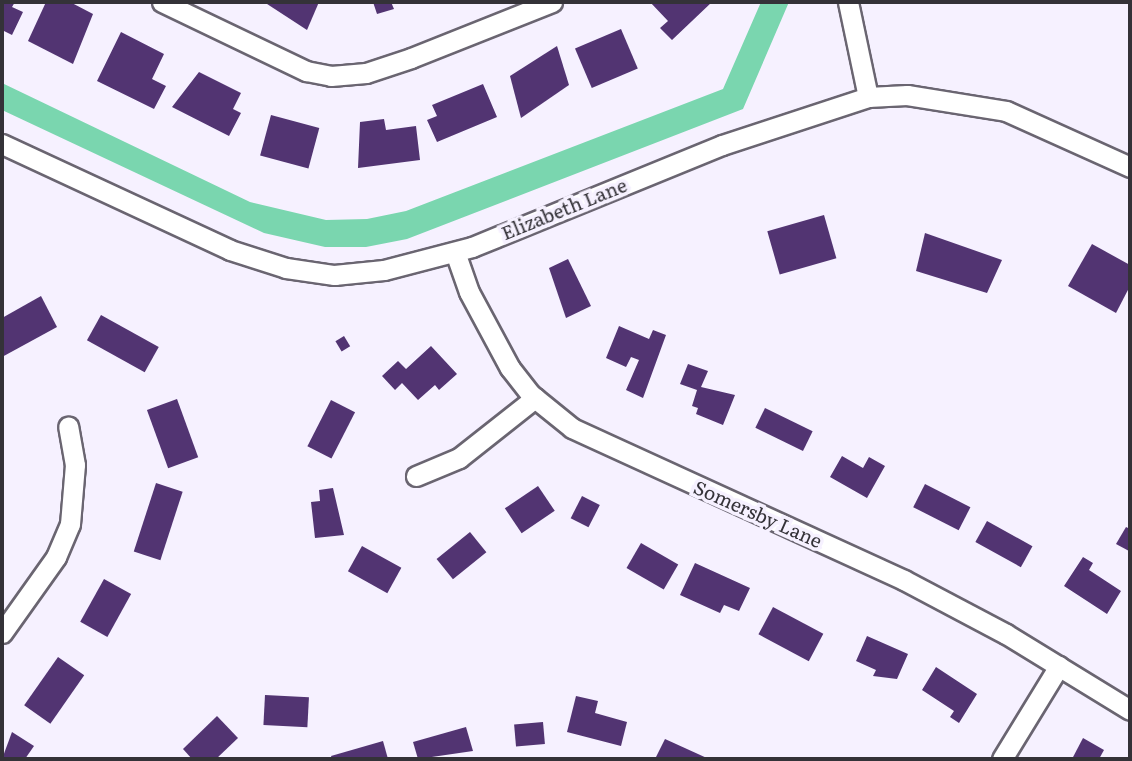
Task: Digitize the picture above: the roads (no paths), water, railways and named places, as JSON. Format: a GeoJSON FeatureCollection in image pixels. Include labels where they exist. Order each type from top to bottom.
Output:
{"type":"FeatureCollection","features":[{"type":"Feature","properties":{"kind":"street"},"geometry":{"type":"LineString","coordinates":[[162,2],[306,71],[331,76],[366,73],[411,58],[552,2]]}},
{"type":"Feature","properties":{"kind":"street"},"geometry":{"type":"LineString","coordinates":[[848,2],[868,97]]}},
{"type":"Feature","properties":{"kind":"street","name":"Elizabeth Lane"},"geometry":{"type":"LineString","coordinates":[[2,144],[230,250],[286,268],[357,275],[455,252],[722,145],[868,97],[906,95],[1006,111],[1130,167]]}},
{"type":"Feature","properties":{"kind":"street","name":"Somersby Lane"},"geometry":{"type":"LineString","coordinates":[[455,252],[488,331],[535,398],[597,442],[904,580],[1059,666],[1130,710]]}},
{"type":"Feature","properties":{"kind":"street"},"geometry":{"type":"LineString","coordinates":[[416,476],[459,458],[535,398]]}},
{"type":"Feature","properties":{"kind":"street"},"geometry":{"type":"LineString","coordinates":[[2,633],[49,568],[70,524],[75,495],[68,427]]}},
{"type":"Feature","properties":{"kind":"street"},"geometry":{"type":"LineString","coordinates":[[1002,759],[1059,666]]}}]}
